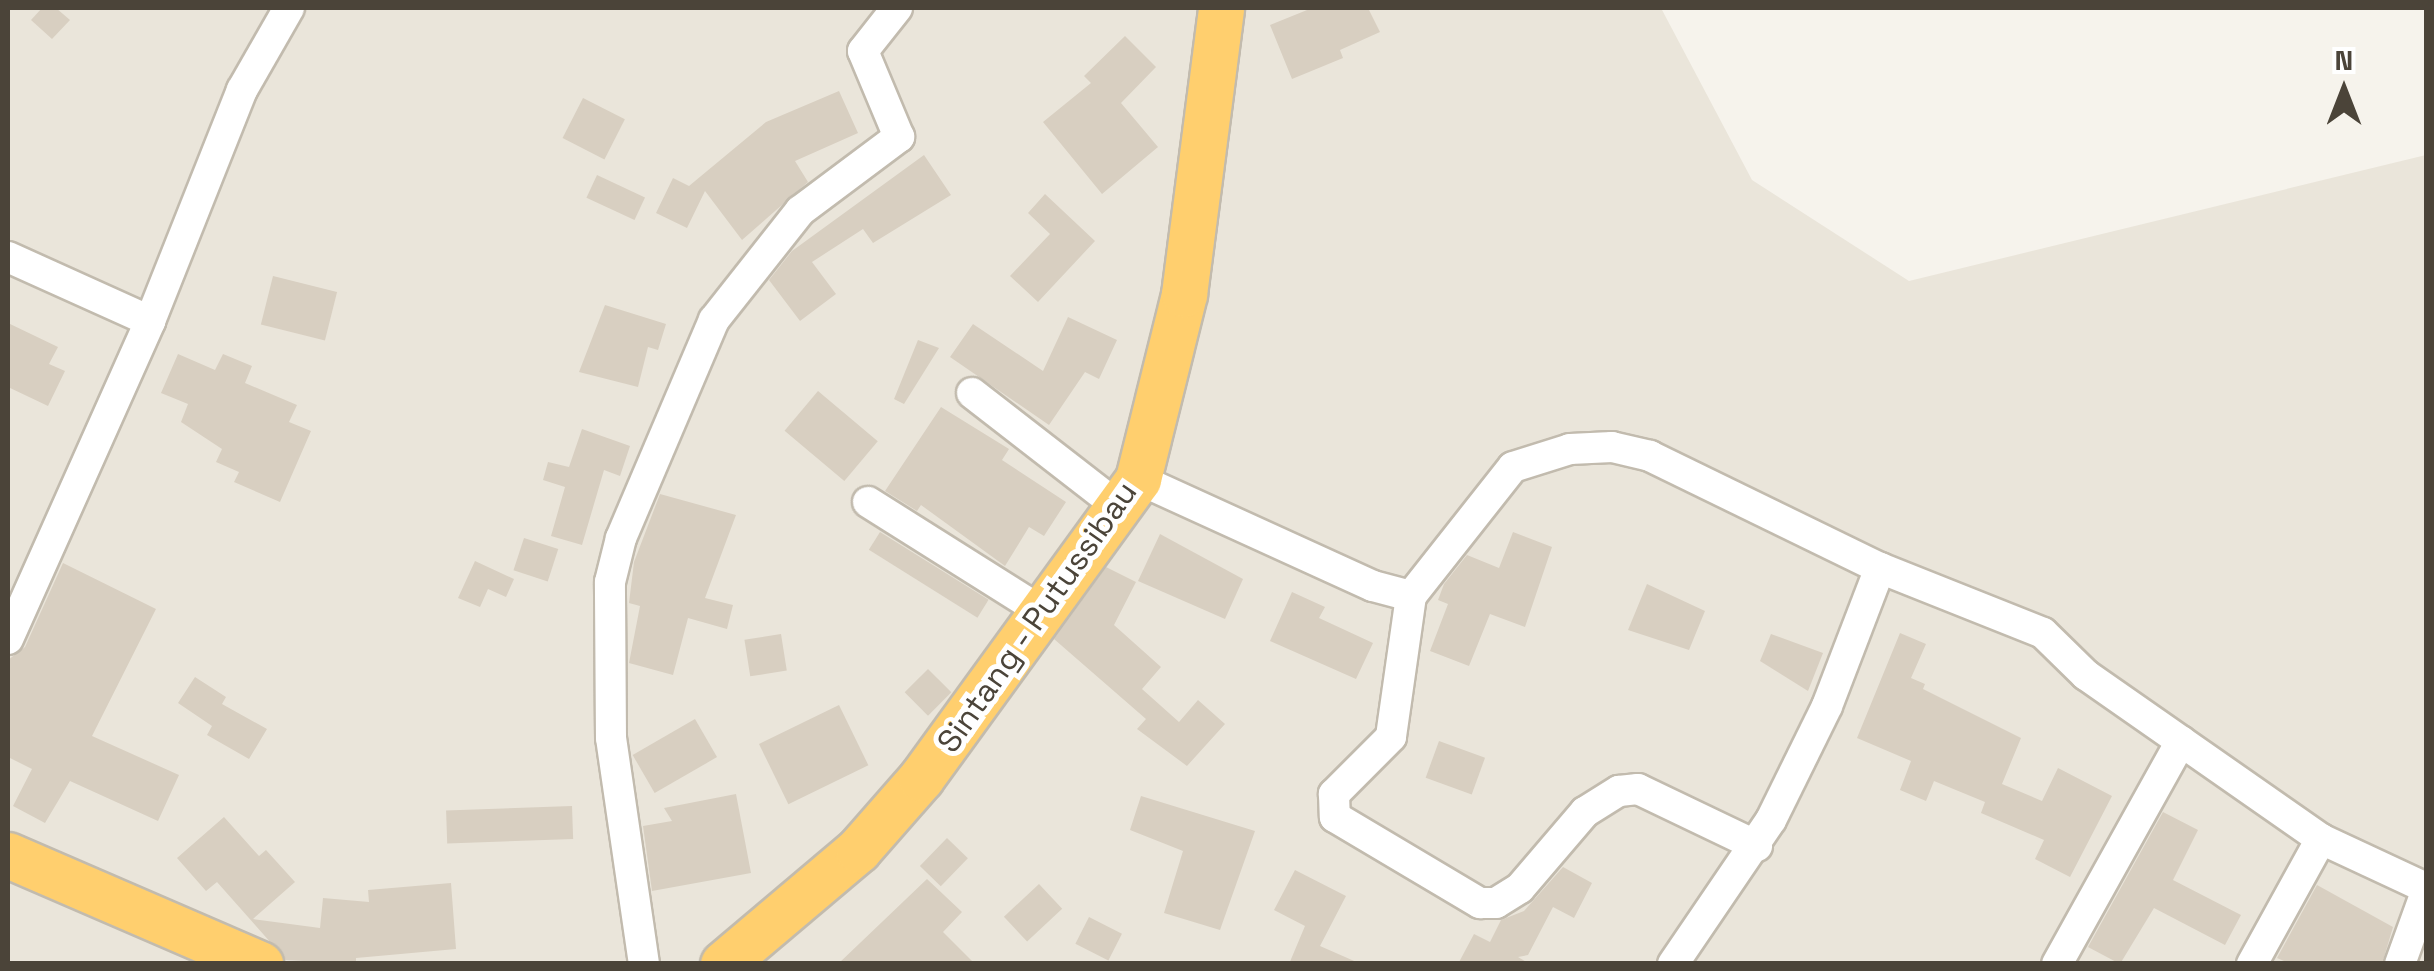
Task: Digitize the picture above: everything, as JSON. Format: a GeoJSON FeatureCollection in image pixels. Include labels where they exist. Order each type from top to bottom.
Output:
{"type":"FeatureCollection","features":[{"type":"Feature","properties":{"kind":"highway","name":"Sintang - Putussibau"},"geometry":{"type":"LineString","coordinates":[[723,964],[858,850],[1046,614],[1129,493],[1184,294],[1221,8]]}},
{"type":"Feature","properties":{"kind":"highway"},"geometry":{"type":"LineString","coordinates":[[8,855],[260,964]]}},
{"type":"Feature","properties":{"kind":"street"},"geometry":{"type":"LineString","coordinates":[[8,639],[150,321],[242,90],[289,8]]}},
{"type":"Feature","properties":{"kind":"street"},"geometry":{"type":"LineString","coordinates":[[644,964],[611,738],[610,582],[621,538],[714,320],[800,211],[899,137],[863,51],[865,40],[898,8]]}},
{"type":"Feature","properties":{"kind":"street"},"geometry":{"type":"LineString","coordinates":[[8,257],[150,321]]}},
{"type":"Feature","properties":{"kind":"street"},"geometry":{"type":"LineString","coordinates":[[972,394],[1129,493],[1373,586],[1411,596]]}},
{"type":"Feature","properties":{"kind":"street"},"geometry":{"type":"LineString","coordinates":[[1757,846],[1638,789],[1620,790],[1586,812],[1520,888],[1496,903],[1480,904],[1335,817],[1334,794],[1391,737],[1411,596],[1494,484],[1513,468],[1570,449],[1612,447],[1650,456],[1880,568],[2042,633],[2086,675],[2320,839],[2426,890],[2400,964]]}},
{"type":"Feature","properties":{"kind":"street"},"geometry":{"type":"LineString","coordinates":[[868,502],[1046,614]]}},
{"type":"Feature","properties":{"kind":"street"},"geometry":{"type":"LineString","coordinates":[[1673,964],[1757,846],[1827,706],[1880,568]]}},
{"type":"Feature","properties":{"kind":"street"},"geometry":{"type":"LineString","coordinates":[[2058,964],[2181,742]]}},
{"type":"Feature","properties":{"kind":"street"},"geometry":{"type":"LineString","coordinates":[[2252,964],[2320,839]]}},
{"type":"Feature","properties":{"kind":"shaded area"},"geometry":{"type":"Polygon","coordinates":[[[8,8],[1661,8],[1752,180],[1909,281],[2426,155],[2426,963],[8,963],[8,8]]]}},
{"type":"Feature","properties":{"kind":"building"},"geometry":{"type":"Polygon","coordinates":[[[42,8],[56,8],[70,20],[52,39],[31,20],[42,8]]]}},
{"type":"Feature","properties":{"kind":"building"},"geometry":{"type":"Polygon","coordinates":[[[1312,8],[1368,8],[1380,32],[1340,50],[1343,58],[1292,79],[1270,25],[1312,8]]]}},
{"type":"Feature","properties":{"kind":"building"},"geometry":{"type":"Polygon","coordinates":[[[1125,36],[1156,67],[1121,103],[1158,147],[1102,194],[1043,122],[1091,83],[1084,76],[1125,36]]]}},
{"type":"Feature","properties":{"kind":"building"},"geometry":{"type":"Polygon","coordinates":[[[839,91],[858,133],[795,161],[808,182],[742,240],[705,191],[687,228],[656,213],[673,178],[689,186],[766,122],[839,91]]]}},
{"type":"Feature","properties":{"kind":"building"},"geometry":{"type":"Polygon","coordinates":[[[583,98],[625,119],[604,159],[563,138],[583,98]]]}},
{"type":"Feature","properties":{"kind":"building"},"geometry":{"type":"Polygon","coordinates":[[[924,155],[951,195],[873,243],[863,229],[812,262],[836,294],[800,321],[769,280],[792,251],[924,155]]]}},
{"type":"Feature","properties":{"kind":"building"},"geometry":{"type":"Polygon","coordinates":[[[597,175],[645,197],[634,220],[586,198],[597,175]]]}},
{"type":"Feature","properties":{"kind":"building"},"geometry":{"type":"Polygon","coordinates":[[[1045,194],[1095,241],[1038,302],[1010,276],[1050,234],[1028,213],[1045,194]]]}},
{"type":"Feature","properties":{"kind":"building"},"geometry":{"type":"Polygon","coordinates":[[[273,276],[337,292],[325,340],[261,325],[273,276]]]}},
{"type":"Feature","properties":{"kind":"building"},"geometry":{"type":"Polygon","coordinates":[[[605,305],[666,324],[658,350],[648,347],[638,387],[579,372],[605,305]]]}},
{"type":"Feature","properties":{"kind":"building"},"geometry":{"type":"Polygon","coordinates":[[[1068,317],[1117,340],[1099,379],[1085,372],[1049,425],[950,357],[973,324],[1043,371],[1068,317]]]}},
{"type":"Feature","properties":{"kind":"building"},"geometry":{"type":"Polygon","coordinates":[[[8,323],[58,347],[49,364],[65,371],[48,406],[8,387],[8,323]]]}},
{"type":"Feature","properties":{"kind":"building"},"geometry":{"type":"Polygon","coordinates":[[[918,340],[939,348],[904,404],[894,399],[918,340]]]}},
{"type":"Feature","properties":{"kind":"building"},"geometry":{"type":"Polygon","coordinates":[[[178,354],[215,370],[223,354],[252,366],[245,383],[297,405],[289,422],[311,431],[280,502],[234,482],[239,472],[216,462],[222,449],[181,422],[188,404],[161,393],[178,354]]]}},
{"type":"Feature","properties":{"kind":"building"},"geometry":{"type":"Polygon","coordinates":[[[818,391],[878,441],[844,481],[785,431],[818,391]]]}},
{"type":"Feature","properties":{"kind":"building"},"geometry":{"type":"Polygon","coordinates":[[[941,407],[1009,449],[1002,460],[1066,502],[1044,536],[1029,527],[1005,566],[921,505],[917,511],[885,491],[941,407]]]}},
{"type":"Feature","properties":{"kind":"building"},"geometry":{"type":"Polygon","coordinates":[[[582,429],[630,446],[620,476],[604,470],[582,545],[551,536],[565,487],[543,480],[548,462],[569,467],[582,429]]]}},
{"type":"Feature","properties":{"kind":"building"},"geometry":{"type":"Polygon","coordinates":[[[660,494],[736,515],[705,598],[733,605],[727,629],[688,618],[673,675],[629,663],[640,606],[629,603],[634,562],[660,494]]]}},
{"type":"Feature","properties":{"kind":"building"},"geometry":{"type":"Polygon","coordinates":[[[880,532],[989,600],[977,618],[869,550],[880,532]]]}},
{"type":"Feature","properties":{"kind":"building"},"geometry":{"type":"Polygon","coordinates":[[[1513,532],[1552,547],[1525,627],[1490,614],[1469,666],[1430,651],[1448,604],[1438,600],[1444,584],[1467,555],[1499,568],[1513,532]]]}},
{"type":"Feature","properties":{"kind":"building"},"geometry":{"type":"Polygon","coordinates":[[[1160,534],[1243,579],[1225,619],[1138,581],[1160,534]]]}},
{"type":"Feature","properties":{"kind":"building"},"geometry":{"type":"Polygon","coordinates":[[[524,538],[558,549],[548,581],[513,570],[524,538]]]}},
{"type":"Feature","properties":{"kind":"building"},"geometry":{"type":"Polygon","coordinates":[[[475,561],[514,579],[506,597],[488,589],[480,607],[458,598],[475,561]]]}},
{"type":"Feature","properties":{"kind":"building"},"geometry":{"type":"Polygon","coordinates":[[[63,563],[156,609],[92,736],[179,775],[158,821],[70,781],[45,823],[13,806],[32,769],[8,757],[8,660],[25,647],[63,563]]]}},
{"type":"Feature","properties":{"kind":"building"},"geometry":{"type":"Polygon","coordinates":[[[1106,567],[1136,582],[1114,625],[1161,667],[1142,689],[1179,722],[1198,700],[1225,724],[1187,766],[1137,729],[1146,719],[1054,639],[1106,567]]]}},
{"type":"Feature","properties":{"kind":"building"},"geometry":{"type":"Polygon","coordinates":[[[1647,584],[1705,611],[1689,650],[1628,630],[1647,584]]]}},
{"type":"Feature","properties":{"kind":"building"},"geometry":{"type":"Polygon","coordinates":[[[1292,592],[1325,607],[1319,618],[1373,643],[1356,679],[1270,641],[1292,592]]]}},
{"type":"Feature","properties":{"kind":"building"},"geometry":{"type":"Polygon","coordinates":[[[1900,633],[1926,644],[1911,678],[1925,684],[1923,689],[2021,738],[2002,784],[2042,801],[2058,768],[2112,796],[2070,877],[2035,859],[2044,840],[1981,813],[1985,802],[1934,781],[1926,801],[1900,790],[1911,761],[1857,738],[1900,633]]]}},
{"type":"Feature","properties":{"kind":"building"},"geometry":{"type":"Polygon","coordinates":[[[781,634],[787,671],[750,676],[744,640],[781,634]]]}},
{"type":"Feature","properties":{"kind":"building"},"geometry":{"type":"Polygon","coordinates":[[[1771,634],[1823,653],[1808,691],[1760,661],[1771,634]]]}},
{"type":"Feature","properties":{"kind":"building"},"geometry":{"type":"Polygon","coordinates":[[[928,669],[951,692],[928,716],[905,692],[928,669]]]}},
{"type":"Feature","properties":{"kind":"building"},"geometry":{"type":"Polygon","coordinates":[[[195,677],[226,697],[222,704],[267,729],[249,759],[207,735],[212,726],[178,703],[195,677]]]}},
{"type":"Feature","properties":{"kind":"building"},"geometry":{"type":"Polygon","coordinates":[[[839,705],[868,765],[788,804],[759,744],[839,705]]]}},
{"type":"Feature","properties":{"kind":"building"},"geometry":{"type":"Polygon","coordinates":[[[695,719],[717,757],[655,793],[633,755],[695,719]]]}},
{"type":"Feature","properties":{"kind":"building"},"geometry":{"type":"Polygon","coordinates":[[[1439,741],[1485,758],[1472,794],[1426,778],[1439,741]]]}},
{"type":"Feature","properties":{"kind":"building"},"geometry":{"type":"Polygon","coordinates":[[[736,794],[751,873],[652,891],[643,826],[672,821],[664,808],[736,794]]]}},
{"type":"Feature","properties":{"kind":"building"},"geometry":{"type":"Polygon","coordinates":[[[1141,796],[1255,831],[1220,930],[1164,913],[1183,851],[1130,830],[1141,796]]]}},
{"type":"Feature","properties":{"kind":"building"},"geometry":{"type":"Polygon","coordinates":[[[572,806],[573,839],[447,843],[446,810],[572,806]]]}},
{"type":"Feature","properties":{"kind":"building"},"geometry":{"type":"Polygon","coordinates":[[[2163,812],[2198,830],[2173,880],[2241,915],[2225,945],[2154,908],[2120,964],[2088,947],[2163,812]]]}},
{"type":"Feature","properties":{"kind":"building"},"geometry":{"type":"Polygon","coordinates":[[[224,817],[259,856],[266,850],[295,882],[253,919],[320,928],[323,898],[369,902],[368,890],[451,883],[456,949],[356,958],[356,964],[286,960],[217,882],[206,891],[177,858],[224,817]]]}},
{"type":"Feature","properties":{"kind":"building"},"geometry":{"type":"Polygon","coordinates":[[[947,838],[968,858],[941,886],[920,866],[947,838]]]}},
{"type":"Feature","properties":{"kind":"building"},"geometry":{"type":"Polygon","coordinates":[[[1563,867],[1592,883],[1574,918],[1553,907],[1528,955],[1518,957],[1530,964],[1458,964],[1474,934],[1490,942],[1501,920],[1524,911],[1563,867]]]}},
{"type":"Feature","properties":{"kind":"building"},"geometry":{"type":"Polygon","coordinates":[[[1295,870],[1346,896],[1320,946],[1361,964],[1289,964],[1305,926],[1274,910],[1295,870]]]}},
{"type":"Feature","properties":{"kind":"building"},"geometry":{"type":"Polygon","coordinates":[[[927,879],[962,912],[943,932],[975,964],[838,964],[927,879]]]}},
{"type":"Feature","properties":{"kind":"building"},"geometry":{"type":"Polygon","coordinates":[[[1039,884],[1062,909],[1027,942],[1004,917],[1039,884]]]}},
{"type":"Feature","properties":{"kind":"building"},"geometry":{"type":"Polygon","coordinates":[[[2317,885],[2393,927],[2382,964],[2291,964],[2277,958],[2317,885]]]}},
{"type":"Feature","properties":{"kind":"building"},"geometry":{"type":"Polygon","coordinates":[[[1089,917],[1122,934],[1108,961],[1075,944],[1089,917]]]}}]}
